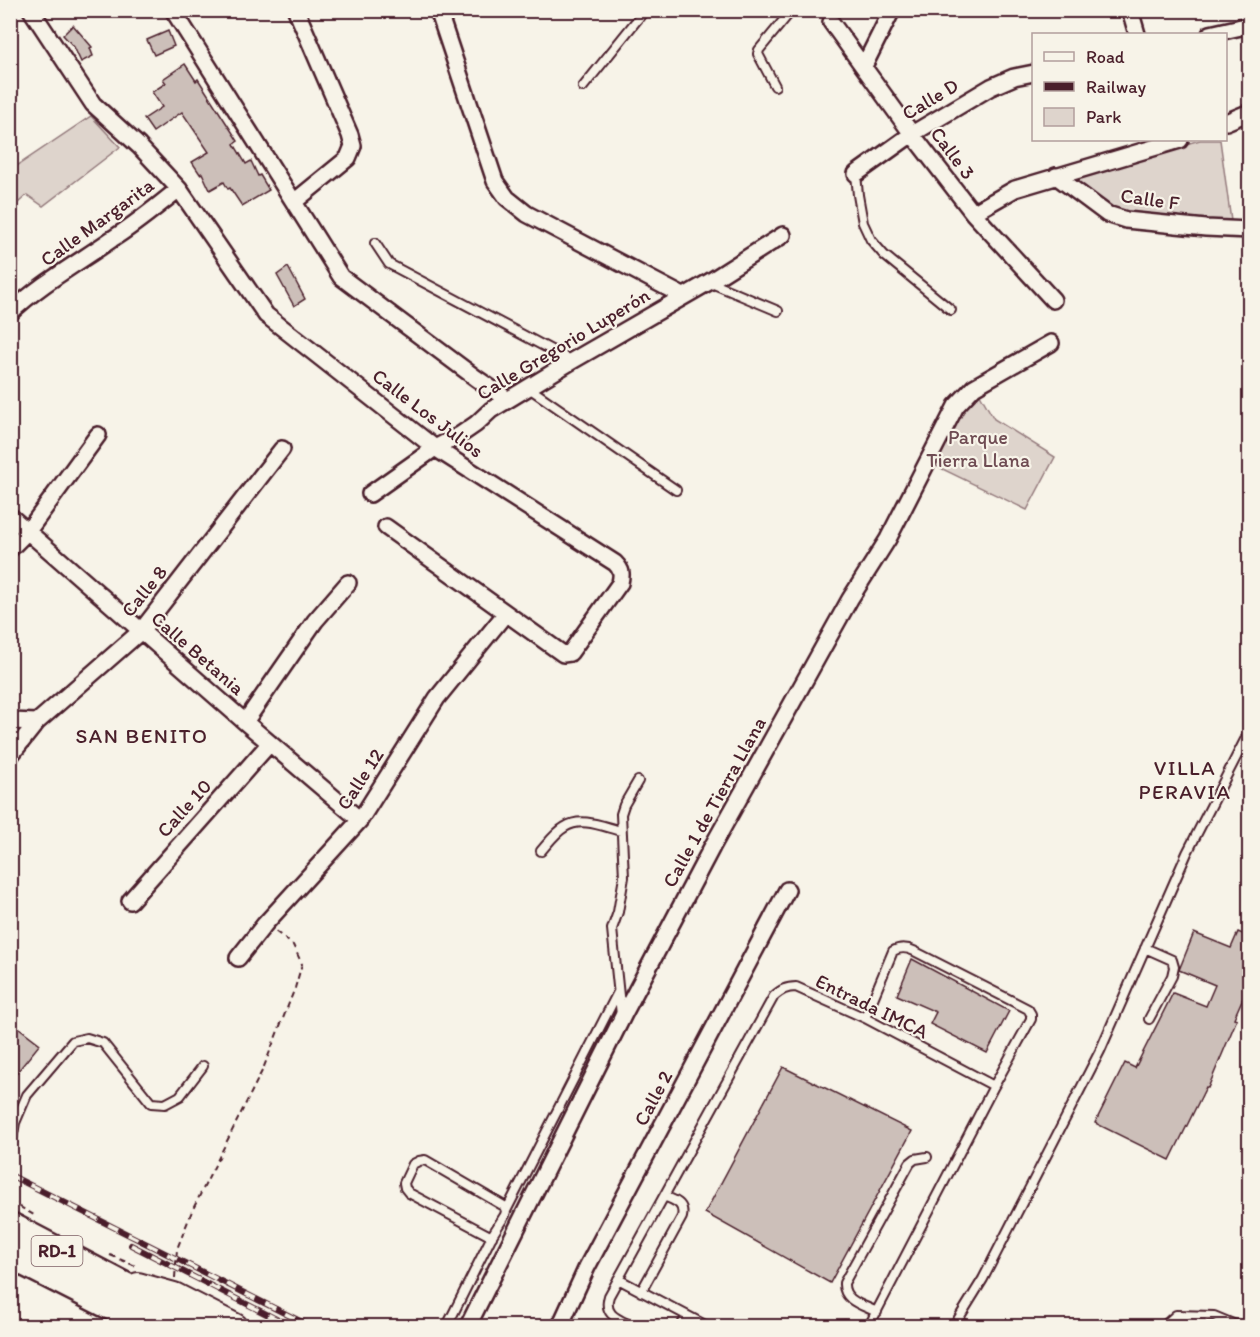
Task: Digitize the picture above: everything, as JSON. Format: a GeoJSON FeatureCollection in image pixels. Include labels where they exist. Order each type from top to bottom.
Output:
{"type":"FeatureCollection","features":[{"type":"Feature","properties":{"kind":"highway","name":"RD-1"},"geometry":{"type":"LineString","coordinates":[[10,1227],[199,1326]]}},
{"type":"Feature","properties":{"kind":"highway","name":"RD-1"},"geometry":{"type":"LineString","coordinates":[[10,1254],[101,1275],[152,1326]]}},
{"type":"Feature","properties":{"kind":"main road"},"geometry":{"type":"LineString","coordinates":[[101,1275],[174,1295],[234,1326]]}},
{"type":"Feature","properties":{"kind":"main road"},"geometry":{"type":"LineString","coordinates":[[101,1275],[133,1326]]}},
{"type":"Feature","properties":{"kind":"street","name":"Calle Los Julios"},"geometry":{"type":"LineString","coordinates":[[31,10],[93,104],[139,146],[179,189],[266,315],[435,448],[615,563],[622,573],[620,583],[570,653],[563,654],[386,527]]}},
{"type":"Feature","properties":{"kind":"street"},"geometry":{"type":"LineString","coordinates":[[173,10],[341,277],[508,400]]}},
{"type":"Feature","properties":{"kind":"street"},"geometry":{"type":"LineString","coordinates":[[294,202],[348,158],[353,146],[296,10]]}},
{"type":"Feature","properties":{"kind":"street"},"geometry":{"type":"LineString","coordinates":[[438,10],[495,181],[507,198],[526,214],[683,296]]}},
{"type":"Feature","properties":{"kind":"street"},"geometry":{"type":"LineString","coordinates":[[864,66],[892,10]]}},
{"type":"Feature","properties":{"kind":"street"},"geometry":{"type":"LineString","coordinates":[[1131,10],[1137,33]]}},
{"type":"Feature","properties":{"kind":"street","name":"Calle 3"},"geometry":{"type":"LineString","coordinates":[[831,22],[912,134],[973,213],[1053,300]]}},
{"type":"Feature","properties":{"kind":"street"},"geometry":{"type":"LineString","coordinates":[[1214,33],[1250,25]]}},
{"type":"Feature","properties":{"kind":"street","name":"Calle D"},"geometry":{"type":"LineString","coordinates":[[856,174],[912,134],[991,87],[1014,77],[1032,74]]}},
{"type":"Feature","properties":{"kind":"street"},"geometry":{"type":"LineString","coordinates":[[1227,122],[1250,112]]}},
{"type":"Feature","properties":{"kind":"street"},"geometry":{"type":"LineString","coordinates":[[973,213],[1016,189],[1170,141]]}},
{"type":"Feature","properties":{"kind":"street","name":"Calle F"},"geometry":{"type":"LineString","coordinates":[[1056,176],[1107,214],[1126,220],[1250,230]]}},
{"type":"Feature","properties":{"kind":"street","name":"Calle Margarita"},"geometry":{"type":"LineString","coordinates":[[10,313],[179,189]]}},
{"type":"Feature","properties":{"kind":"street","name":"Calle Gregorio Luperón"},"geometry":{"type":"LineString","coordinates":[[370,494],[435,448],[476,424],[491,410],[783,236]]}},
{"type":"Feature","properties":{"kind":"street","name":"Calle 1 de Tierra Llana"},"geometry":{"type":"LineString","coordinates":[[468,1326],[622,1019],[712,847],[850,599],[888,539],[956,406],[974,387],[1051,343]]}},
{"type":"Feature","properties":{"kind":"street"},"geometry":{"type":"LineString","coordinates":[[10,549],[28,531],[98,435]]}},
{"type":"Feature","properties":{"kind":"street","name":"Calle 8"},"geometry":{"type":"LineString","coordinates":[[10,756],[37,722],[141,631],[282,450]]}},
{"type":"Feature","properties":{"kind":"street","name":"Calle Betania"},"geometry":{"type":"LineString","coordinates":[[10,516],[360,820]]}},
{"type":"Feature","properties":{"kind":"street"},"geometry":{"type":"LineString","coordinates":[[245,722],[315,621],[348,583]]}},
{"type":"Feature","properties":{"kind":"street","name":"Calle 12"},"geometry":{"type":"LineString","coordinates":[[238,958],[265,924],[360,820],[438,698],[506,613]]}},
{"type":"Feature","properties":{"kind":"street"},"geometry":{"type":"LineString","coordinates":[[10,721],[37,722]]}},
{"type":"Feature","properties":{"kind":"street","name":"Calle 10"},"geometry":{"type":"LineString","coordinates":[[130,901],[270,743]]}},
{"type":"Feature","properties":{"kind":"street","name":"Calle 2"},"geometry":{"type":"LineString","coordinates":[[560,1326],[587,1268],[787,890]]}},
{"type":"Feature","properties":{"kind":"lane"},"geometry":{"type":"LineString","coordinates":[[583,87],[645,10]]}},
{"type":"Feature","properties":{"kind":"lane"},"geometry":{"type":"LineString","coordinates":[[775,86],[758,54],[792,10]]}},
{"type":"Feature","properties":{"kind":"lane"},"geometry":{"type":"LineString","coordinates":[[856,174],[863,223],[871,240],[884,255],[951,310]]}},
{"type":"Feature","properties":{"kind":"lane"},"geometry":{"type":"LineString","coordinates":[[375,243],[389,264],[572,361]]}},
{"type":"Feature","properties":{"kind":"lane"},"geometry":{"type":"LineString","coordinates":[[709,282],[778,311]]}},
{"type":"Feature","properties":{"kind":"lane"},"geometry":{"type":"LineString","coordinates":[[529,388],[676,490]]}},
{"type":"Feature","properties":{"kind":"lane"},"geometry":{"type":"LineString","coordinates":[[954,1326],[983,1279],[1094,1062],[1188,853],[1250,730]]}},
{"type":"Feature","properties":{"kind":"lane"},"geometry":{"type":"LineString","coordinates":[[622,1019],[612,929],[618,912],[624,877],[621,814],[624,804],[638,781]]}},
{"type":"Feature","properties":{"kind":"lane"},"geometry":{"type":"LineString","coordinates":[[541,851],[565,827],[574,823],[584,822],[621,831]]}},
{"type":"Feature","properties":{"kind":"lane"},"geometry":{"type":"LineString","coordinates":[[865,1018],[893,951],[899,948],[908,948],[1028,1010],[1031,1014],[1031,1019],[869,1326]]}},
{"type":"Feature","properties":{"kind":"lane"},"geometry":{"type":"LineString","coordinates":[[1145,948],[1172,960],[1174,967],[1172,976],[1149,1019]]}},
{"type":"Feature","properties":{"kind":"lane","name":"Entrada IMCA"},"geometry":{"type":"LineString","coordinates":[[632,1326],[611,1315],[607,1308],[609,1296],[774,996],[780,991],[788,987],[796,987],[865,1018],[994,1086]]}},
{"type":"Feature","properties":{"kind":"lane"},"geometry":{"type":"LineString","coordinates":[[447,1326],[618,992]]}},
{"type":"Feature","properties":{"kind":"lane"},"geometry":{"type":"LineString","coordinates":[[10,1151],[15,1122],[27,1095],[73,1041],[87,1038],[104,1043],[151,1103],[165,1104],[180,1096],[203,1066]]}},
{"type":"Feature","properties":{"kind":"lane"},"geometry":{"type":"LineString","coordinates":[[877,1312],[846,1295],[843,1283],[910,1163],[915,1159],[927,1157]]}},
{"type":"Feature","properties":{"kind":"lane"},"geometry":{"type":"LineString","coordinates":[[492,1237],[409,1193],[404,1183],[414,1164],[425,1160],[504,1206],[506,1211]]}},
{"type":"Feature","properties":{"kind":"lane"},"geometry":{"type":"LineString","coordinates":[[641,1292],[682,1217],[681,1205],[664,1196]]}},
{"type":"Feature","properties":{"kind":"lane"},"geometry":{"type":"LineString","coordinates":[[618,1279],[707,1326]]}},
{"type":"Feature","properties":{"kind":"lane"},"geometry":{"type":"LineString","coordinates":[[1164,1326],[1176,1315],[1214,1316],[1238,1326]]}},
{"type":"Feature","properties":{"kind":"lane"},"geometry":{"type":"LineString","coordinates":[[681,1326],[687,1316]]}},
{"type":"Feature","properties":{"kind":"lane"},"geometry":{"type":"LineString","coordinates":[[841,1326],[856,1326]]}},
{"type":"Feature","properties":{"kind":"path"},"geometry":{"type":"LineString","coordinates":[[174,1295],[177,1250],[192,1211],[263,1069],[296,988],[302,964],[293,945],[265,924]]}},
{"type":"Feature","properties":{"kind":"path"},"geometry":{"type":"LineString","coordinates":[[10,1201],[40,1219]]}},
{"type":"Feature","properties":{"kind":"path"},"geometry":{"type":"LineString","coordinates":[[101,1275],[144,1269]]}},
{"type":"Feature","properties":{"kind":"green space"},"geometry":{"type":"Polygon","coordinates":[[[91,116],[120,147],[43,206],[27,195],[11,209],[11,170],[91,116]]]}},
{"type":"Feature","properties":{"kind":"green space"},"geometry":{"type":"Polygon","coordinates":[[[1196,141],[1220,141],[1231,221],[1173,218],[1113,211],[1072,180],[1076,175],[1196,141]]]}},
{"type":"Feature","properties":{"kind":"green space","name":"Parque Tierra Llana"},"geometry":{"type":"Polygon","coordinates":[[[977,389],[994,419],[1055,457],[1027,510],[932,464],[957,410],[977,389]]]}},
{"type":"Feature","properties":{"kind":"building"},"geometry":{"type":"Polygon","coordinates":[[[73,25],[92,47],[90,48],[93,56],[81,62],[74,47],[63,35],[73,25]]]}},
{"type":"Feature","properties":{"kind":"building"},"geometry":{"type":"Polygon","coordinates":[[[168,31],[174,46],[154,55],[147,40],[168,31]]]}},
{"type":"Feature","properties":{"kind":"building"},"geometry":{"type":"Polygon","coordinates":[[[185,64],[196,81],[198,79],[238,141],[234,144],[246,164],[251,161],[258,176],[260,175],[269,190],[242,206],[224,182],[210,190],[202,173],[200,174],[192,162],[209,152],[182,112],[153,132],[144,119],[162,107],[152,92],[166,83],[163,79],[185,64]]]}},
{"type":"Feature","properties":{"kind":"building"},"geometry":{"type":"Polygon","coordinates":[[[288,267],[305,299],[294,306],[277,275],[288,267]]]}},
{"type":"Feature","properties":{"kind":"building"},"geometry":{"type":"Polygon","coordinates":[[[1238,932],[1250,937],[1250,982],[1208,1088],[1206,1087],[1170,1160],[1095,1123],[1125,1063],[1135,1068],[1173,993],[1206,1006],[1215,985],[1179,970],[1194,933],[1231,948],[1238,932]]]}},
{"type":"Feature","properties":{"kind":"building"},"geometry":{"type":"Polygon","coordinates":[[[912,959],[1009,1011],[987,1053],[930,1024],[936,1012],[897,995],[912,959]]]}},
{"type":"Feature","properties":{"kind":"building"},"geometry":{"type":"Polygon","coordinates":[[[10,1021],[40,1044],[10,1081],[10,1021]]]}},
{"type":"Feature","properties":{"kind":"building"},"geometry":{"type":"Polygon","coordinates":[[[783,1067],[912,1131],[830,1283],[705,1213],[783,1067]]]}},
{"type":"Feature","properties":{"kind":"railway"},"geometry":{"type":"LineString","coordinates":[[10,1175],[310,1326]]}},
{"type":"Feature","properties":{"kind":"railway"},"geometry":{"type":"LineString","coordinates":[[131,1245],[290,1326]]}},
{"type":"Feature","properties":{"kind":"district","name":"SAN BENITO"},"geometry":{"type":"Point","coordinates":[142,736]}},
{"type":"Feature","properties":{"kind":"district","name":"VILLA PERAVIA"},"geometry":{"type":"Point","coordinates":[1185,780]}}]}
